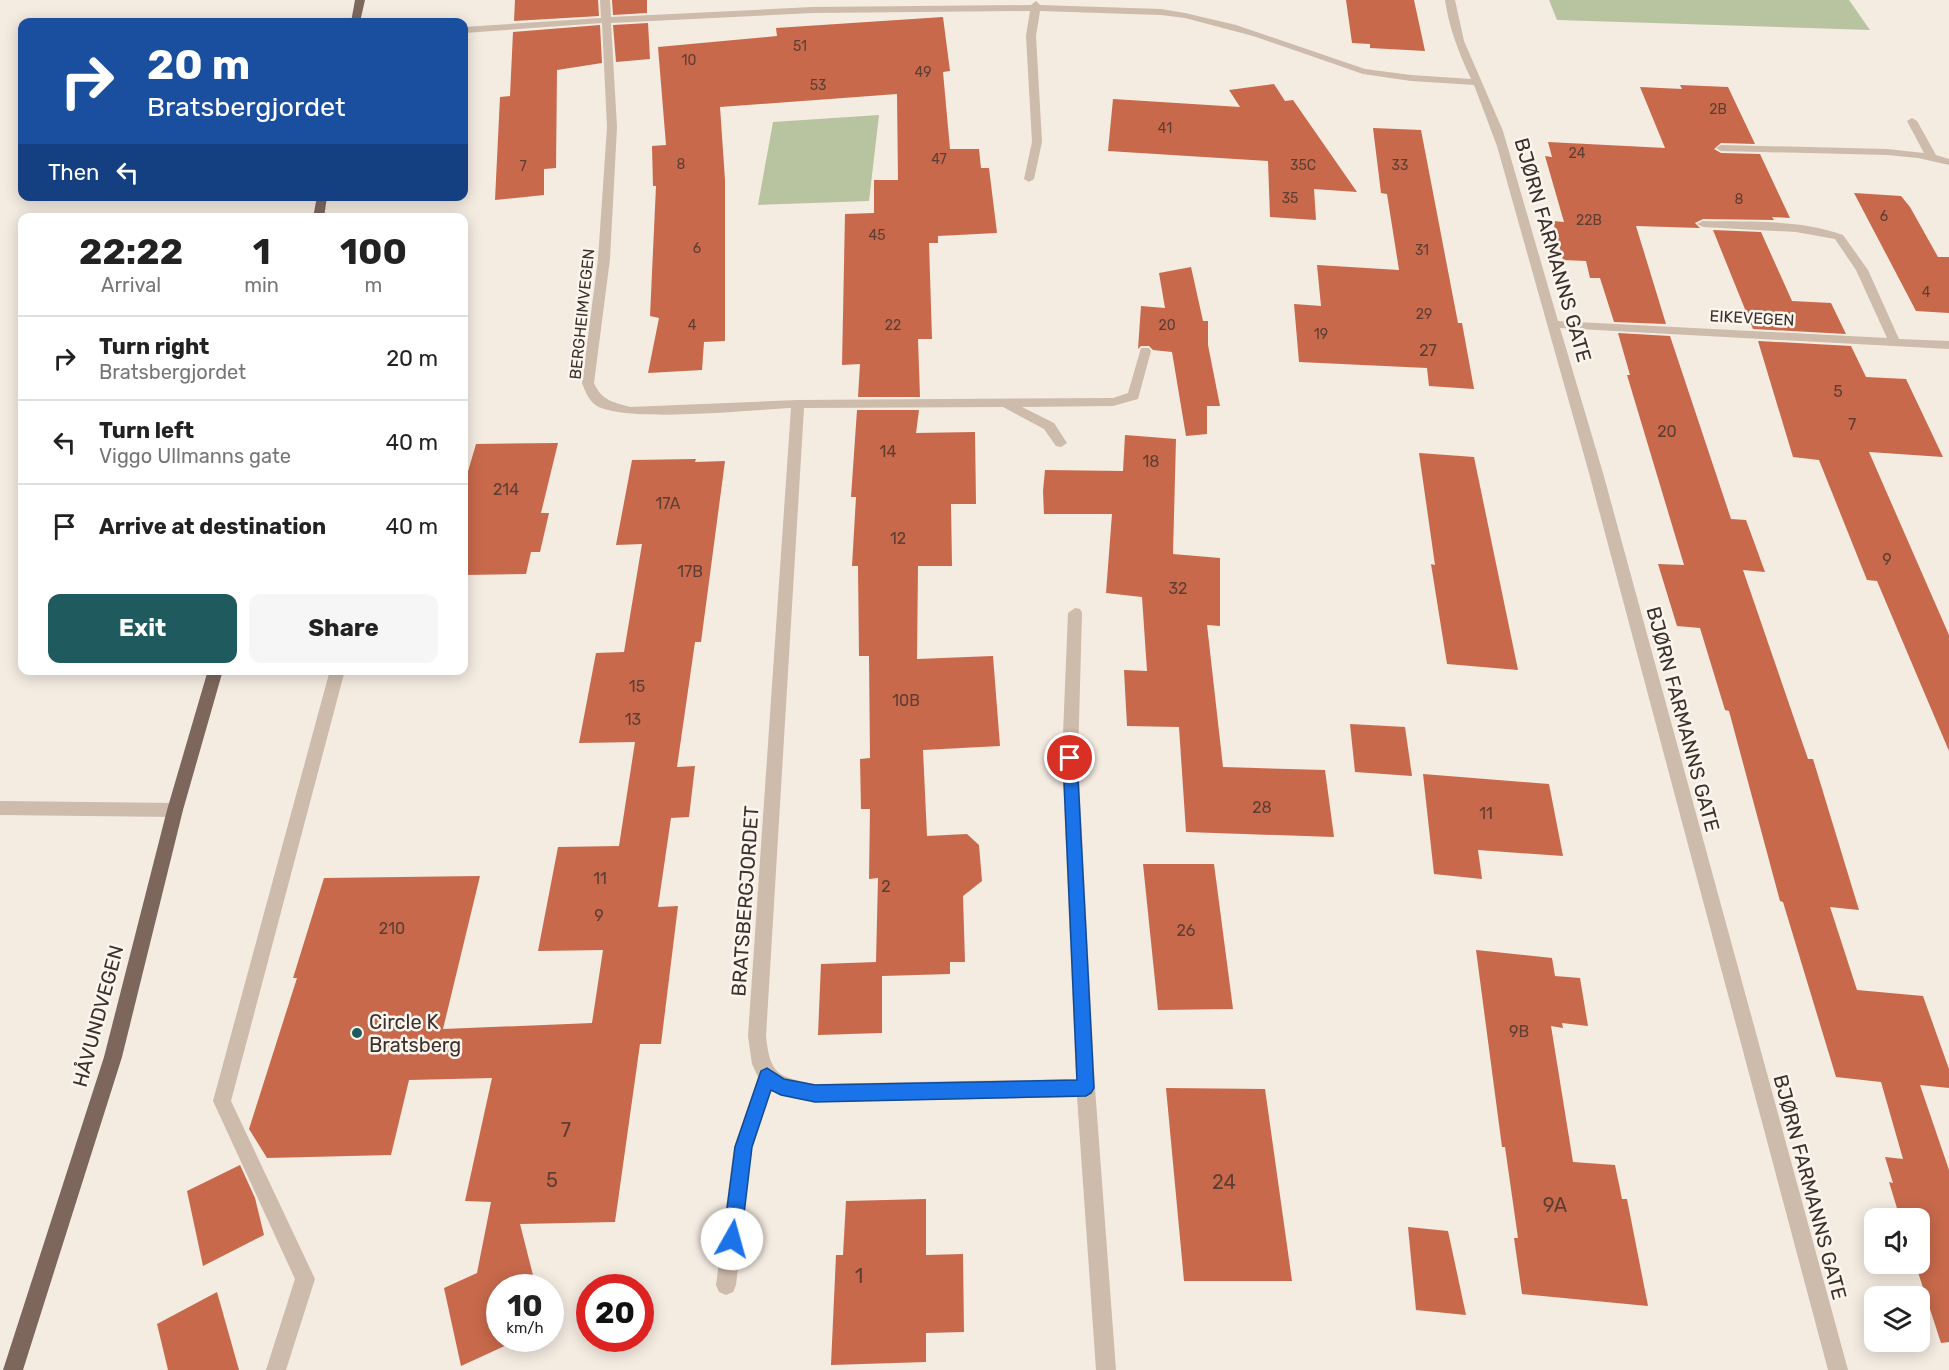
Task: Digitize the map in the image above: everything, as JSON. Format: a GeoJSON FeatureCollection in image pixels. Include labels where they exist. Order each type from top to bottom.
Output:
{"type":"FeatureCollection","features":[{"type":"Feature","properties":{"kind":"main road"},"geometry":{"type":"LineString","coordinates":[[356,18],[360,0]]}},
{"type":"Feature","properties":{"kind":"main road","name":"HÅVUNDVEGEN"},"geometry":{"type":"LineString","coordinates":[[13,1370],[113,1057],[175,810],[215,675]]}},
{"type":"Feature","properties":{"kind":"street","name":"BERGHEIMVEGEN"},"geometry":{"type":"LineString","coordinates":[[605,0],[612,127],[604,259],[588,383],[593,394],[601,403],[630,411],[798,404],[1005,404],[1126,400],[1134,396],[1145,351]]}},
{"type":"Feature","properties":{"kind":"street"},"geometry":{"type":"LineString","coordinates":[[468,30],[882,0],[1036,4],[1163,12],[1267,38],[1367,72],[1475,82]]}},
{"type":"Feature","properties":{"kind":"street"},"geometry":{"type":"LineString","coordinates":[[1163,12],[1164,0]]}},
{"type":"Feature","properties":{"kind":"street","name":"BJØRN FARMANNS GATE"},"geometry":{"type":"LineString","coordinates":[[1450,0],[1454,25],[1475,82],[1488,105],[1502,146],[1553,324],[1838,1370]]}},
{"type":"Feature","properties":{"kind":"street"},"geometry":{"type":"LineString","coordinates":[[1029,179],[1037,142],[1031,36],[1036,4]]}},
{"type":"Feature","properties":{"kind":"street"},"geometry":{"type":"LineString","coordinates":[[1912,121],[1931,156]]}},
{"type":"Feature","properties":{"kind":"street"},"geometry":{"type":"LineString","coordinates":[[1721,148],[1825,152],[1890,150],[1931,156],[1949,162]]}},
{"type":"Feature","properties":{"kind":"street"},"geometry":{"type":"LineString","coordinates":[[1703,224],[1829,232],[1842,238],[1862,272],[1895,342]]}},
{"type":"Feature","properties":{"kind":"street","name":"EIKEVEGEN"},"geometry":{"type":"LineString","coordinates":[[1553,324],[1949,345]]}},
{"type":"Feature","properties":{"kind":"street","name":"BRATSBERGJORDET"},"geometry":{"type":"LineString","coordinates":[[767,1076],[759,1061],[757,1036],[798,404]]}},
{"type":"Feature","properties":{"kind":"street"},"geometry":{"type":"LineString","coordinates":[[1005,404],[1049,426],[1061,443]]}},
{"type":"Feature","properties":{"kind":"street"},"geometry":{"type":"LineString","coordinates":[[1075,614],[1070,758],[1086,1088],[1106,1370]]}},
{"type":"Feature","properties":{"kind":"street"},"geometry":{"type":"LineString","coordinates":[[276,1370],[306,1279],[222,1101],[337,675]]}},
{"type":"Feature","properties":{"kind":"street"},"geometry":{"type":"LineString","coordinates":[[0,808],[175,810]]}},
{"type":"Feature","properties":{"kind":"street"},"geometry":{"type":"LineString","coordinates":[[726,1285],[744,1147],[767,1076],[781,1087],[815,1093],[1086,1088]]}},
{"type":"Feature","properties":{"kind":"green space"},"geometry":{"type":"Polygon","coordinates":[[[1549,0],[1849,0],[1870,30],[1557,20],[1549,0]]]}},
{"type":"Feature","properties":{"kind":"green space"},"geometry":{"type":"Polygon","coordinates":[[[879,115],[869,201],[758,205],[773,122],[879,115]]]}},
{"type":"Feature","properties":{"kind":"building"},"geometry":{"type":"Polygon","coordinates":[[[515,0],[598,0],[599,16],[514,21],[515,0]]]}},
{"type":"Feature","properties":{"kind":"building"},"geometry":{"type":"Polygon","coordinates":[[[612,0],[647,0],[647,13],[613,15],[612,0]]]}},
{"type":"Feature","properties":{"kind":"building"},"geometry":{"type":"Polygon","coordinates":[[[1346,0],[1414,0],[1425,51],[1370,48],[1370,44],[1352,43],[1346,0]]]}},
{"type":"Feature","properties":{"kind":"building"},"geometry":{"type":"Polygon","coordinates":[[[943,17],[950,71],[943,72],[950,149],[979,149],[981,168],[989,168],[997,233],[938,236],[938,243],[929,243],[932,339],[918,339],[920,397],[858,397],[860,364],[842,365],[845,214],[874,213],[874,180],[898,180],[897,94],[720,107],[725,180],[725,341],[704,342],[702,370],[648,373],[659,318],[650,316],[656,186],[653,186],[652,146],[666,145],[658,47],[777,36],[776,28],[943,17]]]}},
{"type":"Feature","properties":{"kind":"building"},"geometry":{"type":"Polygon","coordinates":[[[648,23],[650,59],[616,62],[613,25],[648,23]]]}},
{"type":"Feature","properties":{"kind":"building"},"geometry":{"type":"Polygon","coordinates":[[[600,25],[602,63],[557,70],[556,168],[544,169],[544,195],[495,200],[500,97],[510,96],[513,32],[600,25]]]}},
{"type":"Feature","properties":{"kind":"building"},"geometry":{"type":"Polygon","coordinates":[[[1274,84],[1285,101],[1293,100],[1357,192],[1314,189],[1316,220],[1270,217],[1268,161],[1108,151],[1113,99],[1240,107],[1229,90],[1274,84]]]}},
{"type":"Feature","properties":{"kind":"building"},"geometry":{"type":"Polygon","coordinates":[[[1680,85],[1728,87],[1755,144],[1721,143],[1714,149],[1721,153],[1760,154],[1790,218],[1772,217],[1774,220],[1703,219],[1695,223],[1700,228],[1636,226],[1666,324],[1614,322],[1600,278],[1590,278],[1586,261],[1563,260],[1553,221],[1564,222],[1545,156],[1552,157],[1548,142],[1665,148],[1640,87],[1682,89],[1680,85]]]}},
{"type":"Feature","properties":{"kind":"building"},"geometry":{"type":"Polygon","coordinates":[[[1373,128],[1421,130],[1458,323],[1462,323],[1474,389],[1429,386],[1427,368],[1299,362],[1294,304],[1321,306],[1317,265],[1399,270],[1387,194],[1381,193],[1373,128]]]}},
{"type":"Feature","properties":{"kind":"building"},"geometry":{"type":"Polygon","coordinates":[[[1854,193],[1901,196],[1910,207],[1938,257],[1949,257],[1949,313],[1916,311],[1854,193]]]}},
{"type":"Feature","properties":{"kind":"building"},"geometry":{"type":"Polygon","coordinates":[[[1713,230],[1761,232],[1792,301],[1831,303],[1846,334],[1753,329],[1713,230]]]}},
{"type":"Feature","properties":{"kind":"building"},"geometry":{"type":"Polygon","coordinates":[[[1191,267],[1203,321],[1208,321],[1208,345],[1220,406],[1207,406],[1207,434],[1186,436],[1172,352],[1153,350],[1149,346],[1141,346],[1138,349],[1141,306],[1165,308],[1159,273],[1191,267]]]}},
{"type":"Feature","properties":{"kind":"building"},"geometry":{"type":"Polygon","coordinates":[[[1618,333],[1670,336],[1731,519],[1746,520],[1765,572],[1743,570],[1808,759],[1813,759],[1859,910],[1830,907],[1857,990],[1923,996],[1949,1069],[1949,1088],[1920,1085],[1949,1170],[1949,1342],[1941,1343],[1930,1309],[1930,1286],[1922,1286],[1919,1274],[1930,1274],[1930,1208],[1897,1208],[1889,1182],[1893,1183],[1885,1157],[1903,1159],[1881,1082],[1836,1077],[1783,902],[1780,901],[1729,711],[1725,710],[1700,628],[1677,626],[1658,564],[1684,565],[1627,375],[1630,375],[1618,333]]]}},
{"type":"Feature","properties":{"kind":"building"},"geometry":{"type":"Polygon","coordinates":[[[1758,341],[1851,346],[1866,377],[1906,379],[1943,457],[1869,452],[1949,635],[1949,751],[1877,581],[1867,580],[1819,460],[1793,457],[1758,341]]]}},
{"type":"Feature","properties":{"kind":"building"},"geometry":{"type":"Polygon","coordinates":[[[857,410],[919,410],[916,433],[975,432],[976,504],[951,504],[952,566],[918,566],[917,659],[993,656],[1000,746],[923,750],[927,836],[967,834],[979,845],[982,881],[963,896],[965,962],[950,962],[950,974],[882,976],[882,1033],[818,1035],[821,964],[876,962],[878,878],[869,879],[870,809],[861,809],[860,759],[870,758],[869,656],[859,656],[858,566],[852,566],[856,497],[851,497],[857,410]]]}},
{"type":"Feature","properties":{"kind":"building"},"geometry":{"type":"Polygon","coordinates":[[[1125,435],[1176,439],[1173,554],[1220,558],[1220,626],[1207,625],[1223,767],[1325,770],[1334,837],[1186,832],[1179,727],[1127,726],[1124,670],[1147,671],[1142,597],[1106,593],[1112,514],[1044,514],[1043,491],[1045,470],[1123,471],[1125,435]]]}},
{"type":"Feature","properties":{"kind":"building"},"geometry":{"type":"Polygon","coordinates":[[[558,443],[541,513],[549,513],[540,552],[531,552],[526,574],[468,575],[468,471],[476,444],[558,443]]]}},
{"type":"Feature","properties":{"kind":"building"},"geometry":{"type":"Polygon","coordinates":[[[1419,453],[1474,457],[1518,670],[1447,664],[1431,564],[1435,565],[1419,453]]]}},
{"type":"Feature","properties":{"kind":"building"},"geometry":{"type":"Polygon","coordinates":[[[632,460],[725,461],[701,642],[695,642],[677,767],[695,766],[689,817],[671,818],[658,907],[678,906],[661,1044],[640,1044],[615,1222],[520,1224],[533,1274],[486,1274],[486,1352],[492,1352],[461,1366],[444,1288],[477,1273],[491,1202],[465,1201],[492,1078],[409,1080],[391,1155],[267,1158],[249,1129],[297,978],[293,978],[324,878],[480,876],[443,1029],[592,1023],[603,950],[538,951],[558,847],[619,846],[635,742],[579,743],[596,653],[624,652],[642,544],[616,545],[632,460]]]}},
{"type":"Feature","properties":{"kind":"building"},"geometry":{"type":"Polygon","coordinates":[[[1350,724],[1405,727],[1412,776],[1355,772],[1350,724]]]}},
{"type":"Feature","properties":{"kind":"building"},"geometry":{"type":"Polygon","coordinates":[[[1423,774],[1549,784],[1563,856],[1478,850],[1482,879],[1434,874],[1423,774]]]}},
{"type":"Feature","properties":{"kind":"building"},"geometry":{"type":"Polygon","coordinates":[[[1143,864],[1214,864],[1233,1009],[1158,1010],[1143,864]]]}},
{"type":"Feature","properties":{"kind":"building"},"geometry":{"type":"Polygon","coordinates":[[[1476,950],[1552,958],[1555,976],[1580,978],[1588,1026],[1562,1023],[1563,1028],[1551,1026],[1573,1162],[1615,1165],[1622,1199],[1627,1199],[1648,1306],[1522,1294],[1514,1238],[1518,1238],[1505,1147],[1502,1147],[1476,950]]]}},
{"type":"Feature","properties":{"kind":"building"},"geometry":{"type":"Polygon","coordinates":[[[1166,1088],[1265,1089],[1292,1281],[1184,1281],[1166,1088]]]}},
{"type":"Feature","properties":{"kind":"building"},"geometry":{"type":"Polygon","coordinates":[[[240,1165],[255,1198],[264,1235],[203,1266],[187,1191],[240,1165]]]}},
{"type":"Feature","properties":{"kind":"building"},"geometry":{"type":"Polygon","coordinates":[[[926,1199],[926,1255],[963,1254],[964,1332],[926,1333],[926,1362],[831,1365],[836,1255],[843,1255],[846,1201],[926,1199]]]}},
{"type":"Feature","properties":{"kind":"building"},"geometry":{"type":"Polygon","coordinates":[[[1408,1227],[1448,1231],[1466,1315],[1416,1310],[1408,1227]]]}},
{"type":"Feature","properties":{"kind":"building"},"geometry":{"type":"Polygon","coordinates":[[[217,1292],[239,1370],[168,1370],[157,1324],[217,1292]]]}},
{"type":"Feature","properties":{"kind":"place","name":"Circle K Bratsberg"},"geometry":{"type":"Point","coordinates":[357,1033]}},
{"type":"Feature","properties":{"kind":"route"},"geometry":{"type":"LineString","coordinates":[[732,1239],[744,1147],[767,1076],[781,1087],[815,1093],[1086,1088],[1070,758]]}}]}
